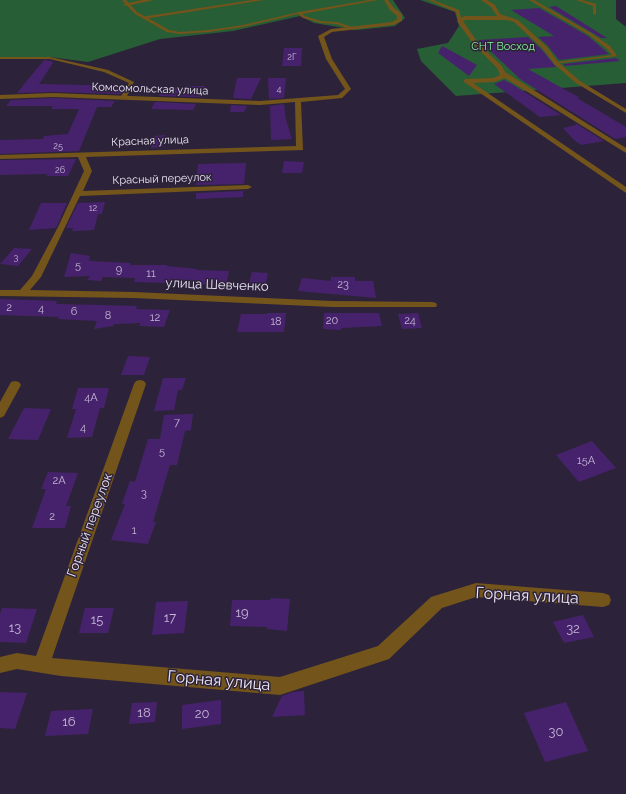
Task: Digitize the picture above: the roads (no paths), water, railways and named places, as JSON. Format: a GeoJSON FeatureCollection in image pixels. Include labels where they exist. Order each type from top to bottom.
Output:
{"type":"FeatureCollection","features":[{"type":"Feature","properties":{"kind":"street"},"geometry":{"type":"LineString","coordinates":[[125,2],[152,0]]}},
{"type":"Feature","properties":{"kind":"street"},"geometry":{"type":"LineString","coordinates":[[144,17],[262,0]]}},
{"type":"Feature","properties":{"kind":"street"},"geometry":{"type":"LineString","coordinates":[[354,29],[393,23],[400,20],[400,15],[392,9],[386,0]]}},
{"type":"Feature","properties":{"kind":"street"},"geometry":{"type":"LineString","coordinates":[[483,0],[493,6],[498,15],[516,22],[522,27],[545,48],[556,63],[578,82]]}},
{"type":"Feature","properties":{"kind":"street"},"geometry":{"type":"LineString","coordinates":[[507,18],[464,18],[460,21],[476,44],[500,67],[502,73],[626,151]]}},
{"type":"Feature","properties":{"kind":"street","name":"Комсомольская улица"},"geometry":{"type":"LineString","coordinates":[[0,97],[53,95],[260,102],[323,100],[340,97],[348,89],[329,58],[321,36],[331,31],[354,29]]}},
{"type":"Feature","properties":{"kind":"street"},"geometry":{"type":"LineString","coordinates":[[502,73],[503,76],[494,80],[466,81],[626,191]]}},
{"type":"Feature","properties":{"kind":"street","name":"Красная улица"},"geometry":{"type":"LineString","coordinates":[[0,157],[300,148],[298,100]]}},
{"type":"Feature","properties":{"kind":"street"},"geometry":{"type":"LineString","coordinates":[[22,294],[36,277],[62,227],[88,170],[81,154]]}},
{"type":"Feature","properties":{"kind":"street"},"geometry":{"type":"LineString","coordinates":[[616,184],[626,184]]}},
{"type":"Feature","properties":{"kind":"street","name":"Красный переулок"},"geometry":{"type":"LineString","coordinates":[[77,194],[248,187]]}},
{"type":"Feature","properties":{"kind":"street","name":"улица Шевченко"},"geometry":{"type":"LineString","coordinates":[[0,293],[134,295],[332,304],[432,305]]}},
{"type":"Feature","properties":{"kind":"street","name":"Горный переулок"},"geometry":{"type":"LineString","coordinates":[[41,665],[140,384]]}},
{"type":"Feature","properties":{"kind":"street"},"geometry":{"type":"LineString","coordinates":[[0,413],[15,385]]}},
{"type":"Feature","properties":{"kind":"street","name":"Горная улица"},"geometry":{"type":"LineString","coordinates":[[0,665],[17,661],[62,668],[280,686],[383,653],[438,602],[476,590],[603,600]]}},
{"type":"Feature","properties":{"kind":"lane"},"geometry":{"type":"LineString","coordinates":[[125,2],[136,13],[168,31],[180,32],[209,31],[236,27],[299,13],[376,0]]}},
{"type":"Feature","properties":{"kind":"lane"},"geometry":{"type":"LineString","coordinates":[[430,0],[458,11],[460,21]]}},
{"type":"Feature","properties":{"kind":"lane"},"geometry":{"type":"LineString","coordinates":[[531,0],[590,34],[608,47],[615,56],[556,63]]}},
{"type":"Feature","properties":{"kind":"lane"},"geometry":{"type":"LineString","coordinates":[[578,0],[595,5],[595,14]]}},
{"type":"Feature","properties":{"kind":"lane"},"geometry":{"type":"LineString","coordinates":[[299,13],[304,17],[321,22],[336,23],[354,29]]}},
{"type":"Feature","properties":{"kind":"lane"},"geometry":{"type":"LineString","coordinates":[[0,58],[50,58],[65,60],[106,71],[132,82],[123,98]]}},
{"type":"Feature","properties":{"kind":"lane"},"geometry":{"type":"LineString","coordinates":[[578,82],[626,111]]}},
{"type":"Feature","properties":{"kind":"park label","name":"СНТ Восход"},"geometry":{"type":"Point","coordinates":[503,47]}}]}
